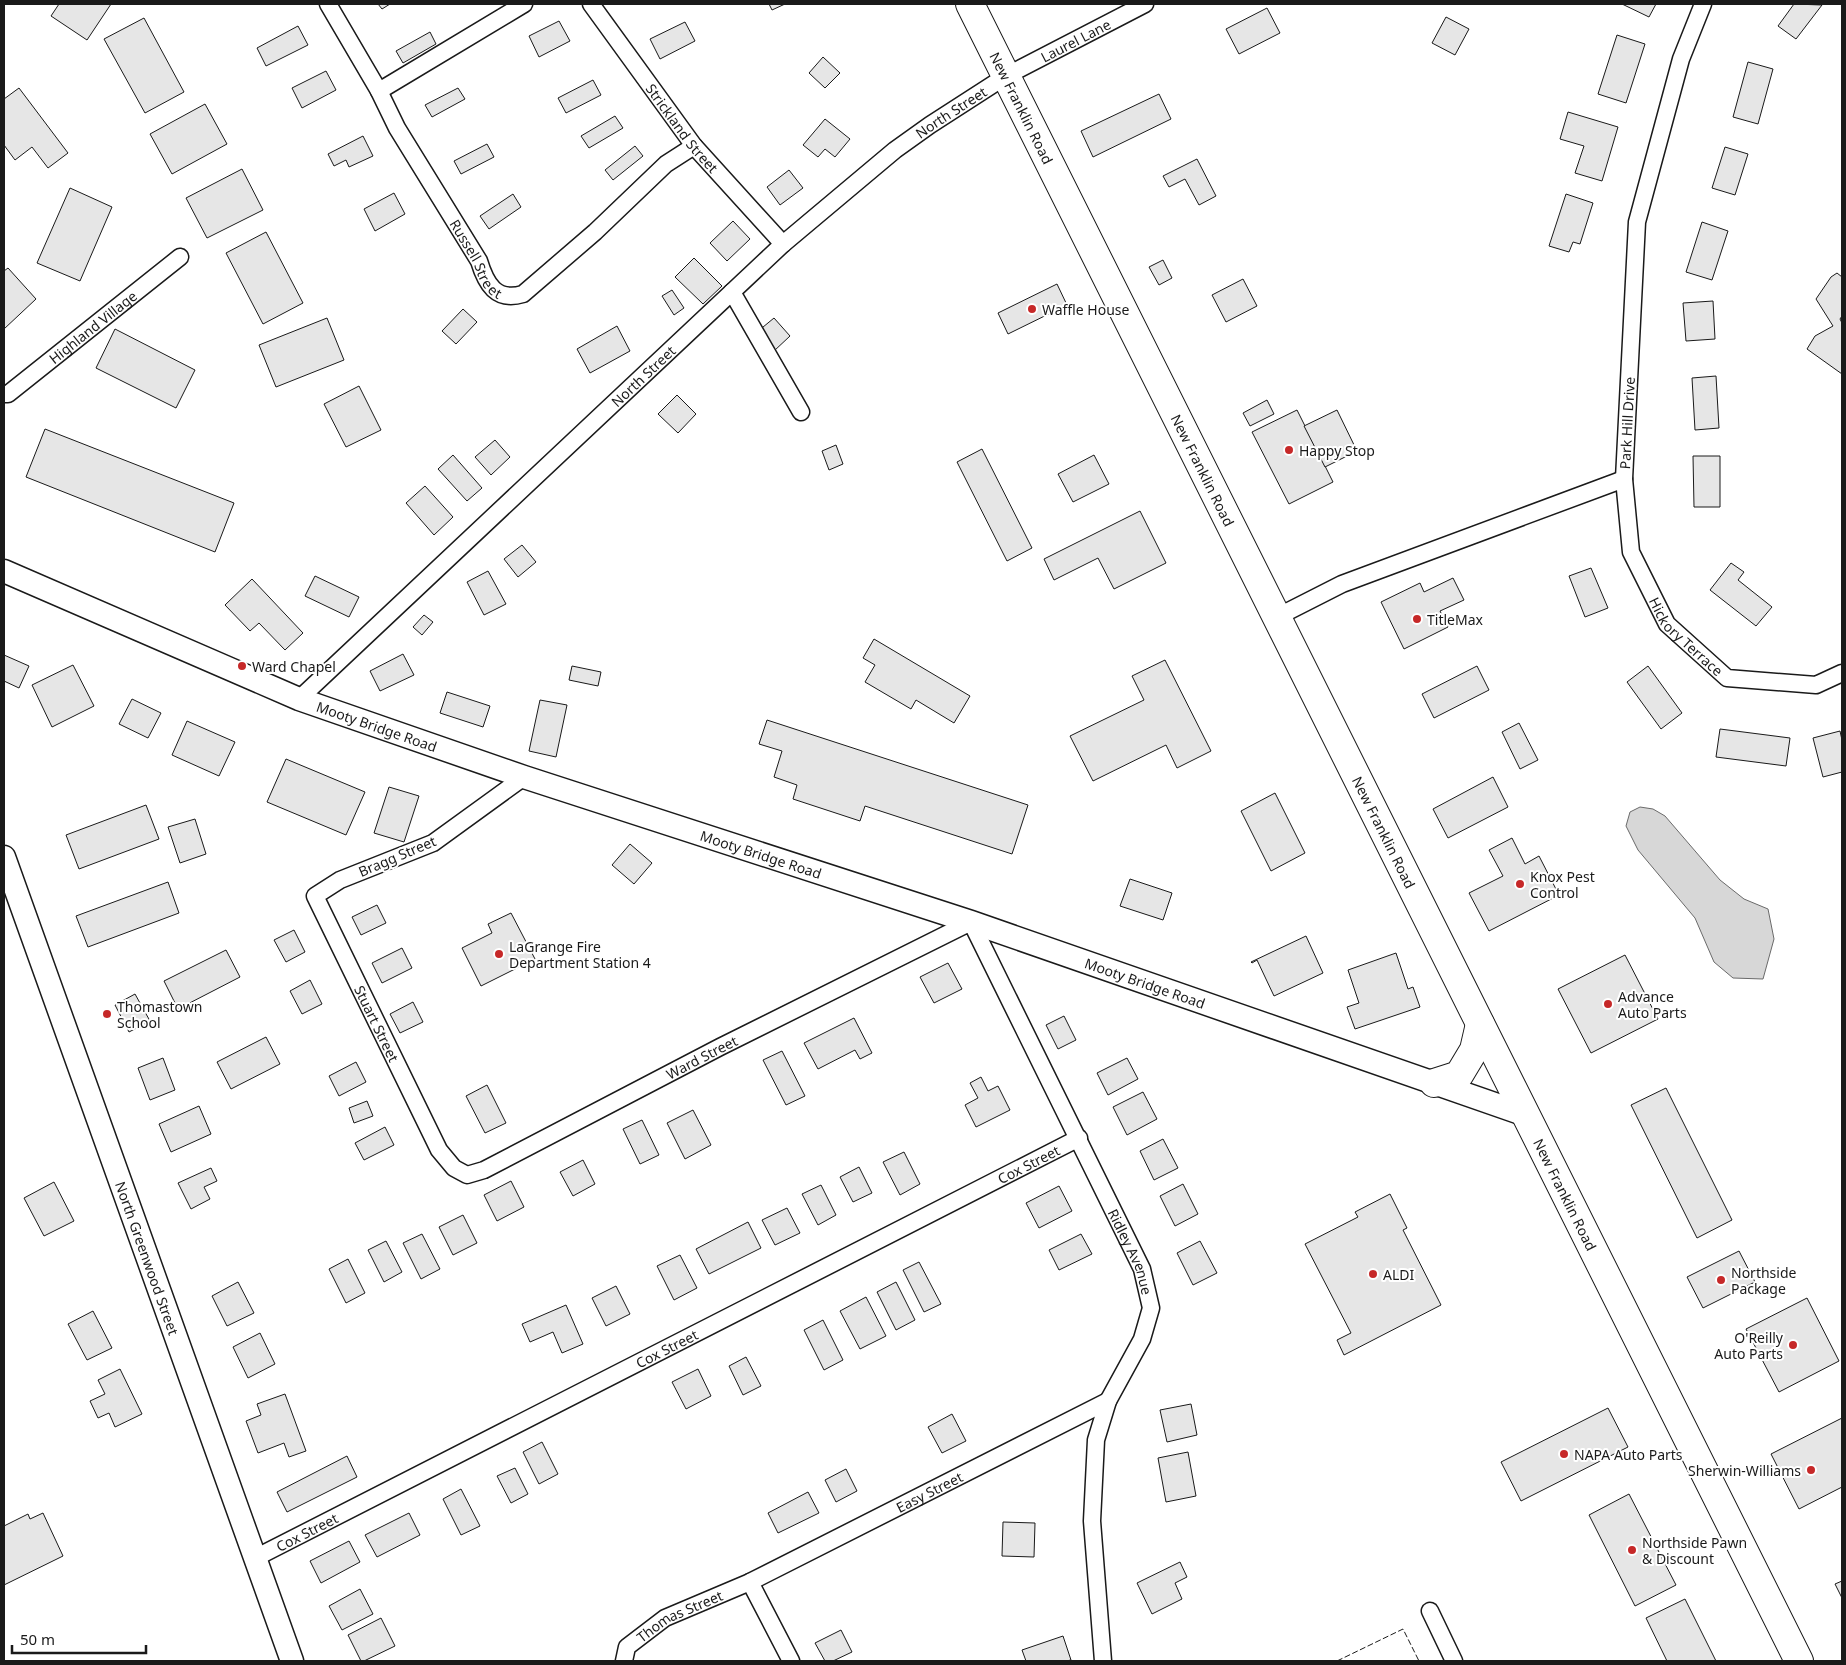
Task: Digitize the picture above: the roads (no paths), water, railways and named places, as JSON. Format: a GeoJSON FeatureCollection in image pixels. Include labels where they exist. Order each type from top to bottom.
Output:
{"type":"FeatureCollection","features":[{"type":"Feature","properties":{"kind":"highway","name":"New Franklin Road"},"geometry":{"type":"LineString","coordinates":[[970,4],[1799,1661]]}},
{"type":"Feature","properties":{"kind":"highway"},"geometry":{"type":"LineString","coordinates":[[1434,1083],[1459,1075],[1474,1050],[1480,1024]]}},
{"type":"Feature","properties":{"kind":"street","name":"Russell Street"},"geometry":{"type":"LineString","coordinates":[[328,4],[379,91],[397,128],[479,261],[487,280],[503,296],[513,297],[523,294],[595,232],[666,164],[694,146]]}},
{"type":"Feature","properties":{"kind":"street"},"geometry":{"type":"LineString","coordinates":[[379,91],[524,4]]}},
{"type":"Feature","properties":{"kind":"street","name":"Strickland Street"},"geometry":{"type":"LineString","coordinates":[[591,4],[694,146],[783,244]]}},
{"type":"Feature","properties":{"kind":"street","name":"Laurel Lane"},"geometry":{"type":"LineString","coordinates":[[1006,76],[1145,4]]}},
{"type":"Feature","properties":{"kind":"street","name":"Park Hill Drive"},"geometry":{"type":"LineString","coordinates":[[1277,617],[1342,584],[1624,479],[1637,222],[1681,59],[1703,4]]}},
{"type":"Feature","properties":{"kind":"street","name":"North Street"},"geometry":{"type":"LineString","coordinates":[[299,699],[783,244],[895,150],[1006,76]]}},
{"type":"Feature","properties":{"kind":"street","name":"Highland Village"},"geometry":{"type":"LineString","coordinates":[[4,394],[8,394],[180,257]]}},
{"type":"Feature","properties":{"kind":"street"},"geometry":{"type":"LineString","coordinates":[[732,292],[802,412]]}},
{"type":"Feature","properties":{"kind":"street","name":"Hickory Terrace"},"geometry":{"type":"LineString","coordinates":[[1624,479],[1632,552],[1667,624],[1704,658],[1727,678],[1816,684],[1842,673]]}},
{"type":"Feature","properties":{"kind":"street","name":"Mooty Bridge Road"},"geometry":{"type":"LineString","coordinates":[[4,571],[299,699],[524,777],[971,922],[1526,1115]]}},
{"type":"Feature","properties":{"kind":"street","name":"Bragg Street"},"geometry":{"type":"LineString","coordinates":[[315,896],[340,880],[433,843],[524,777]]}},
{"type":"Feature","properties":{"kind":"street","name":"North Greenwood Street"},"geometry":{"type":"LineString","coordinates":[[4,857],[292,1661]]}},
{"type":"Feature","properties":{"kind":"street","name":"Stuart Street"},"geometry":{"type":"LineString","coordinates":[[315,896],[439,1150]]}},
{"type":"Feature","properties":{"kind":"street","name":"Ridley Avenue"},"geometry":{"type":"LineString","coordinates":[[971,922],[1142,1269],[1151,1308],[1142,1339],[1108,1401],[1096,1440],[1092,1521],[1103,1661]]}},
{"type":"Feature","properties":{"kind":"street","name":"Ward Street"},"geometry":{"type":"LineString","coordinates":[[439,1150],[454,1168],[467,1175],[484,1170],[720,1047],[971,922]]}},
{"type":"Feature","properties":{"kind":"street","name":"Cox Street"},"geometry":{"type":"LineString","coordinates":[[255,1558],[1079,1138]]}},
{"type":"Feature","properties":{"kind":"street","name":"Easy Street"},"geometry":{"type":"LineString","coordinates":[[750,1582],[1108,1401]]}},
{"type":"Feature","properties":{"kind":"street"},"geometry":{"type":"LineString","coordinates":[[750,1582],[791,1661]]}},
{"type":"Feature","properties":{"kind":"street","name":"Thomas Street"},"geometry":{"type":"LineString","coordinates":[[624,1661],[627,1647],[665,1618],[750,1582]]}},
{"type":"Feature","properties":{"kind":"street"},"geometry":{"type":"LineString","coordinates":[[1430,1611],[1454,1661]]}},
{"type":"Feature","properties":{"kind":"place","name":"Waffle House"},"geometry":{"type":"Point","coordinates":[1032,309]}},
{"type":"Feature","properties":{"kind":"place","name":"Happy Stop"},"geometry":{"type":"Point","coordinates":[1289,450]}},
{"type":"Feature","properties":{"kind":"place","name":"TitleMax"},"geometry":{"type":"Point","coordinates":[1417,619]}},
{"type":"Feature","properties":{"kind":"place","name":"Ward Chapel"},"geometry":{"type":"Point","coordinates":[242,666]}},
{"type":"Feature","properties":{"kind":"place","name":"Knox Pest Control"},"geometry":{"type":"Point","coordinates":[1520,884]}},
{"type":"Feature","properties":{"kind":"place","name":"LaGrange Fire Department Station 4"},"geometry":{"type":"Point","coordinates":[499,954]}},
{"type":"Feature","properties":{"kind":"place","name":"Advance Auto Parts"},"geometry":{"type":"Point","coordinates":[1608,1004]}},
{"type":"Feature","properties":{"kind":"place","name":"Thomastown School"},"geometry":{"type":"Point","coordinates":[107,1014]}},
{"type":"Feature","properties":{"kind":"place","name":"ALDI"},"geometry":{"type":"Point","coordinates":[1373,1274]}},
{"type":"Feature","properties":{"kind":"place","name":"Northside Package"},"geometry":{"type":"Point","coordinates":[1721,1280]}},
{"type":"Feature","properties":{"kind":"place","name":"O'Reilly Auto Parts"},"geometry":{"type":"Point","coordinates":[1793,1345]}},
{"type":"Feature","properties":{"kind":"place","name":"NAPA Auto Parts"},"geometry":{"type":"Point","coordinates":[1564,1454]}},
{"type":"Feature","properties":{"kind":"place","name":"Sherwin-Williams"},"geometry":{"type":"Point","coordinates":[1811,1470]}},
{"type":"Feature","properties":{"kind":"place","name":"Northside Pawn & Discount"},"geometry":{"type":"Point","coordinates":[1632,1550]}}]}
